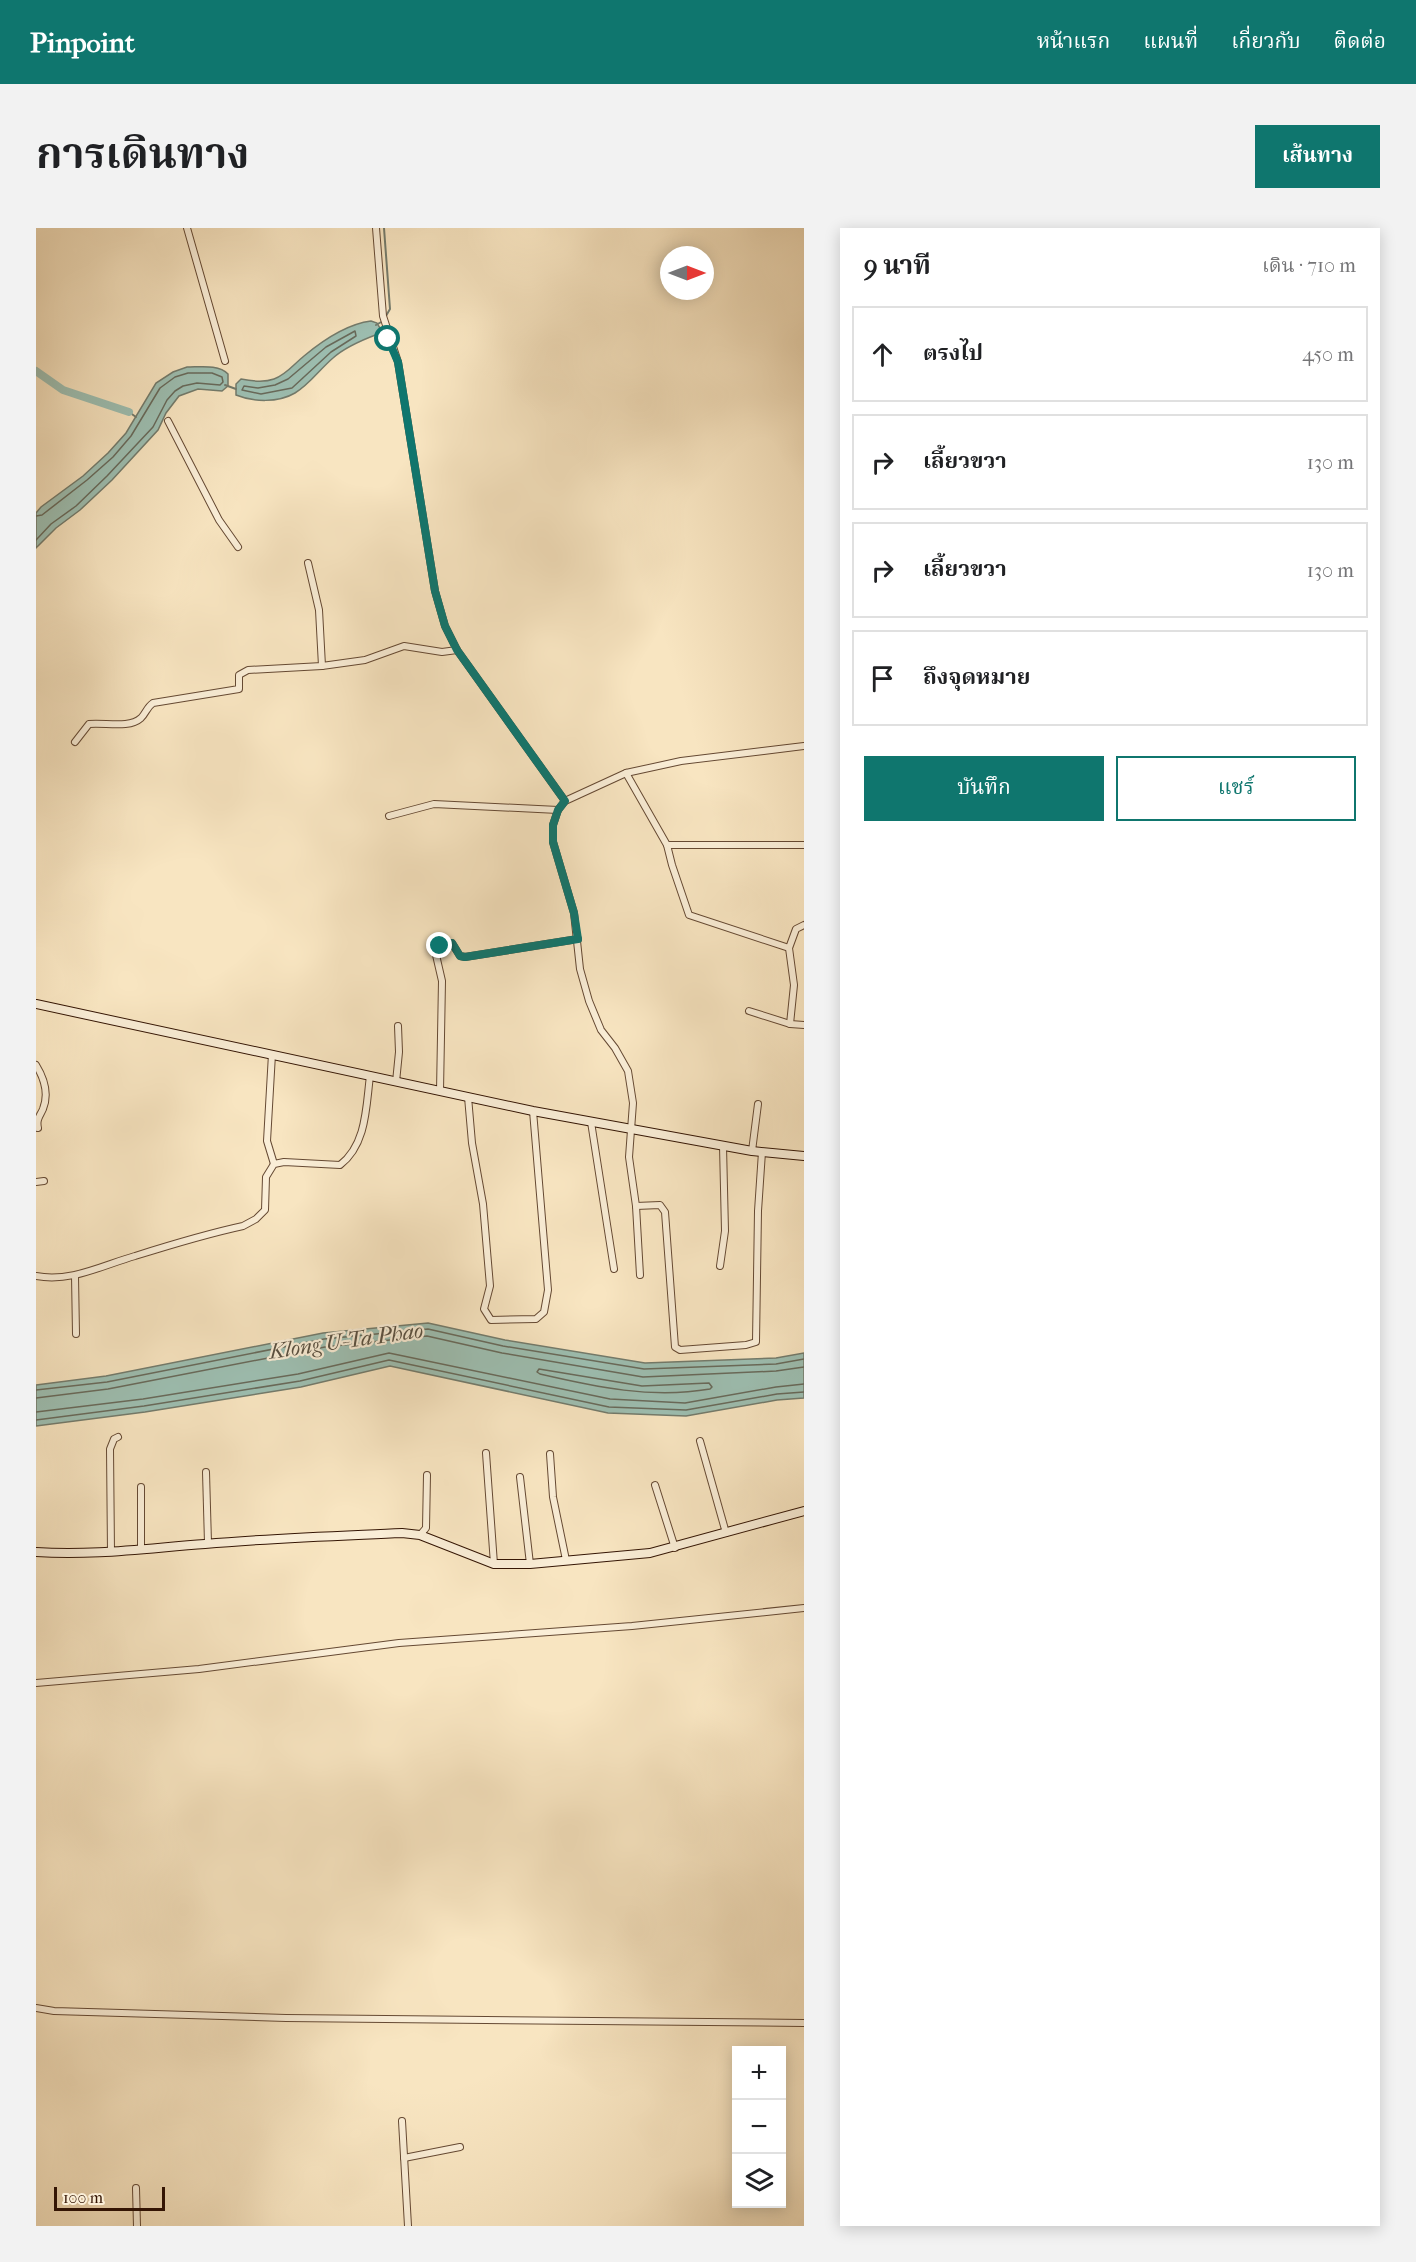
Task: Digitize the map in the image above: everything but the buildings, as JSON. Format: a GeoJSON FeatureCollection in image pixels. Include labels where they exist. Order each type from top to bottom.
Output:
{"type":"FeatureCollection","features":[{"type":"Feature","properties":{"kind":"street"},"geometry":{"type":"LineString","coordinates":[[187,228],[225,361]]}},
{"type":"Feature","properties":{"kind":"street"},"geometry":{"type":"LineString","coordinates":[[376,228],[383,316],[398,362],[435,591],[445,626],[457,650],[565,801]]}},
{"type":"Feature","properties":{"kind":"street"},"geometry":{"type":"LineString","coordinates":[[168,421],[219,520],[238,546]]}},
{"type":"Feature","properties":{"kind":"street"},"geometry":{"type":"LineString","coordinates":[[308,563],[319,610],[322,666]]}},
{"type":"Feature","properties":{"kind":"street"},"geometry":{"type":"LineString","coordinates":[[75,742],[89,724],[134,721],[142,717],[153,703],[239,689],[239,675],[243,671],[322,666],[365,660],[405,646],[442,652],[457,650]]}},
{"type":"Feature","properties":{"kind":"street"},"geometry":{"type":"LineString","coordinates":[[640,1275],[636,1206],[628,1157],[633,1103],[628,1071],[601,1030],[589,1001],[580,969],[574,913],[553,842],[553,825],[558,810],[565,801],[626,773],[681,761],[804,746]]}},
{"type":"Feature","properties":{"kind":"street"},"geometry":{"type":"LineString","coordinates":[[626,773],[667,845],[689,915],[789,948]]}},
{"type":"Feature","properties":{"kind":"street"},"geometry":{"type":"LineString","coordinates":[[389,816],[434,804],[558,810]]}},
{"type":"Feature","properties":{"kind":"street"},"geometry":{"type":"LineString","coordinates":[[667,845],[804,845]]}},
{"type":"Feature","properties":{"kind":"street"},"geometry":{"type":"LineString","coordinates":[[790,1024],[794,985],[789,948],[796,929],[804,925]]}},
{"type":"Feature","properties":{"kind":"street"},"geometry":{"type":"LineString","coordinates":[[440,1091],[442,981],[436,955],[440,946],[452,943],[460,956],[465,957],[578,939]]}},
{"type":"Feature","properties":{"kind":"street"},"geometry":{"type":"LineString","coordinates":[[36,1004],[533,1111],[757,1152],[804,1156]]}},
{"type":"Feature","properties":{"kind":"street"},"geometry":{"type":"LineString","coordinates":[[748,1011],[790,1024],[804,1024]]}},
{"type":"Feature","properties":{"kind":"street"},"geometry":{"type":"LineString","coordinates":[[396,1082],[399,1052],[398,1026]]}},
{"type":"Feature","properties":{"kind":"street"},"geometry":{"type":"LineString","coordinates":[[272,1054],[267,1141],[274,1164]]}},
{"type":"Feature","properties":{"kind":"street"},"geometry":{"type":"LineString","coordinates":[[36,1065],[43,1076],[46,1098],[37,1122],[38,1128]]}},
{"type":"Feature","properties":{"kind":"street"},"geometry":{"type":"LineString","coordinates":[[36,1276],[62,1278],[75,1276],[135,1256],[243,1226],[264,1210],[266,1177],[274,1164],[284,1162],[340,1166],[345,1161],[363,1131],[370,1076]]}},
{"type":"Feature","properties":{"kind":"street"},"geometry":{"type":"LineString","coordinates":[[468,1097],[472,1143],[483,1204],[490,1286],[484,1309],[491,1320],[536,1319],[544,1312],[548,1290],[533,1111]]}},
{"type":"Feature","properties":{"kind":"street"},"geometry":{"type":"LineString","coordinates":[[636,1206],[660,1205],[665,1212],[675,1347],[680,1350],[746,1345],[756,1342],[758,1104]]}},
{"type":"Feature","properties":{"kind":"street"},"geometry":{"type":"LineString","coordinates":[[591,1122],[614,1269]]}},
{"type":"Feature","properties":{"kind":"street"},"geometry":{"type":"LineString","coordinates":[[720,1266],[725,1231],[723,1146]]}},
{"type":"Feature","properties":{"kind":"street"},"geometry":{"type":"LineString","coordinates":[[36,1182],[44,1181]]}},
{"type":"Feature","properties":{"kind":"street"},"geometry":{"type":"LineString","coordinates":[[75,1276],[76,1334]]}},
{"type":"Feature","properties":{"kind":"street"},"geometry":{"type":"LineString","coordinates":[[111,1552],[110,1449],[114,1439],[118,1437]]}},
{"type":"Feature","properties":{"kind":"street"},"geometry":{"type":"LineString","coordinates":[[700,1441],[726,1533]]}},
{"type":"Feature","properties":{"kind":"street"},"geometry":{"type":"LineString","coordinates":[[486,1453],[494,1564]]}},
{"type":"Feature","properties":{"kind":"street"},"geometry":{"type":"LineString","coordinates":[[550,1454],[553,1497],[566,1560]]}},
{"type":"Feature","properties":{"kind":"street"},"geometry":{"type":"LineString","coordinates":[[207,1472],[208,1544]]}},
{"type":"Feature","properties":{"kind":"street"},"geometry":{"type":"LineString","coordinates":[[420,1535],[426,1528],[427,1475]]}},
{"type":"Feature","properties":{"kind":"street"},"geometry":{"type":"LineString","coordinates":[[520,1477],[530,1564]]}},
{"type":"Feature","properties":{"kind":"street"},"geometry":{"type":"LineString","coordinates":[[655,1485],[675,1548]]}},
{"type":"Feature","properties":{"kind":"street"},"geometry":{"type":"LineString","coordinates":[[141,1487],[141,1549]]}},
{"type":"Feature","properties":{"kind":"street"},"geometry":{"type":"LineString","coordinates":[[36,1552],[111,1552],[402,1533],[420,1535],[494,1564],[530,1564],[650,1553],[804,1511]]}},
{"type":"Feature","properties":{"kind":"street"},"geometry":{"type":"LineString","coordinates":[[36,1683],[199,1669],[399,1643],[632,1626],[804,1608]]}},
{"type":"Feature","properties":{"kind":"street"},"geometry":{"type":"LineString","coordinates":[[36,2008],[54,2011],[286,2018],[804,2023]]}},
{"type":"Feature","properties":{"kind":"street"},"geometry":{"type":"LineString","coordinates":[[402,2121],[408,2226]]}},
{"type":"Feature","properties":{"kind":"street"},"geometry":{"type":"LineString","coordinates":[[404,2158],[460,2147]]}},
{"type":"Feature","properties":{"kind":"street"},"geometry":{"type":"LineString","coordinates":[[136,2188],[137,2226]]}},
{"type":"Feature","properties":{"kind":"water"},"geometry":{"type":"Polygon","coordinates":[[[371,321],[377,323],[380,328],[378,334],[338,354],[295,393],[281,399],[265,400],[236,395],[236,384],[241,379],[261,381],[278,377],[327,339],[344,329],[371,321]]]}},
{"type":"Feature","properties":{"kind":"water"},"geometry":{"type":"Polygon","coordinates":[[[187,367],[220,369],[228,374],[228,386],[222,391],[198,389],[179,396],[166,413],[158,430],[112,480],[36,548],[36,513],[41,507],[83,476],[108,453],[126,433],[156,383],[173,372],[187,367]]]}},
{"type":"Feature","properties":{"kind":"water","name":"Klong U-Ta Phao"},"geometry":{"type":"Polygon","coordinates":[[[428,1323],[505,1340],[645,1363],[776,1358],[804,1353],[804,1398],[777,1400],[686,1416],[608,1413],[390,1366],[301,1387],[145,1412],[36,1426],[36,1385],[106,1376],[323,1333],[428,1323]]]}},
{"type":"Feature","properties":{"kind":"waterway"},"geometry":{"type":"LineString","coordinates":[[376,325],[383,321],[390,309],[384,228]]}},
{"type":"Feature","properties":{"kind":"waterway"},"geometry":{"type":"LineString","coordinates":[[36,371],[63,390],[129,412]]}},
{"type":"Feature","properties":{"kind":"waterway"},"geometry":{"type":"LineString","coordinates":[[225,385],[236,389]]}},
{"type":"Feature","properties":{"kind":"waterway"},"geometry":{"type":"LineString","coordinates":[[129,412],[136,417]]}},
{"type":"Feature","properties":{"kind":"route"},"geometry":{"type":"LineString","coordinates":[[388,339],[398,362],[435,591],[445,626],[457,650],[565,801],[558,810],[553,825],[553,842],[574,913],[578,939],[465,957],[460,956],[452,943],[440,946]]}}]}
